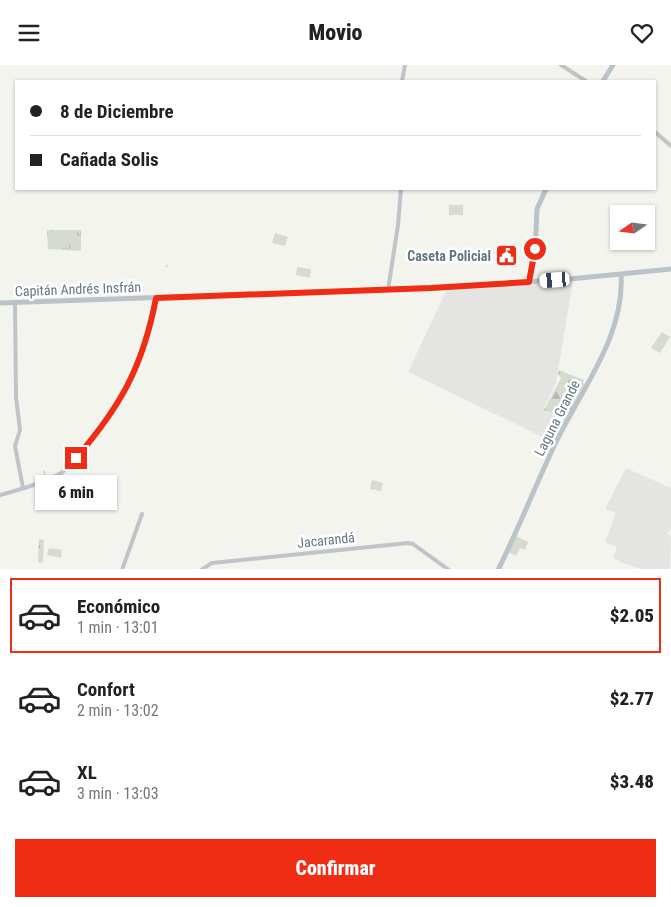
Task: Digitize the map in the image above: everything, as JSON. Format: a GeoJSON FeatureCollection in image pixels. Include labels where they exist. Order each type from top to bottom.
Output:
{"type":"FeatureCollection","features":[{"type":"Feature","properties":{"kind":"main road"},"geometry":{"type":"LineString","coordinates":[[604,80],[613,65]]}},
{"type":"Feature","properties":{"kind":"main road"},"geometry":{"type":"LineString","coordinates":[[529,282],[535,249],[537,209],[546,190]]}},
{"type":"Feature","properties":{"kind":"main road","name":"Capitán Andrés Insfrán"},"geometry":{"type":"LineString","coordinates":[[0,303],[388,290],[529,282],[671,269]]}},
{"type":"Feature","properties":{"kind":"main road","name":"Laguna Grande"},"geometry":{"type":"LineString","coordinates":[[498,569],[556,442],[616,325],[622,298],[621,274]]}},
{"type":"Feature","properties":{"kind":"street"},"geometry":{"type":"LineString","coordinates":[[402,80],[405,65]]}},
{"type":"Feature","properties":{"kind":"street"},"geometry":{"type":"LineString","coordinates":[[561,65],[584,80]]}},
{"type":"Feature","properties":{"kind":"street"},"geometry":{"type":"LineString","coordinates":[[656,133],[671,146]]}},
{"type":"Feature","properties":{"kind":"street"},"geometry":{"type":"LineString","coordinates":[[388,290],[397,232],[401,190]]}},
{"type":"Feature","properties":{"kind":"street"},"geometry":{"type":"LineString","coordinates":[[0,495],[58,475],[65,470],[98,433],[112,413],[138,365],[156,298]]}},
{"type":"Feature","properties":{"kind":"street"},"geometry":{"type":"LineString","coordinates":[[15,303],[16,397],[20,430],[15,446],[23,488]]}},
{"type":"Feature","properties":{"kind":"street"},"geometry":{"type":"LineString","coordinates":[[122,569],[142,514]]}},
{"type":"Feature","properties":{"kind":"street","name":"Jacarandá"},"geometry":{"type":"LineString","coordinates":[[201,569],[212,563],[408,543],[449,569]]}},
{"type":"Feature","properties":{"kind":"shaded area"},"geometry":{"type":"Polygon","coordinates":[[[573,281],[556,383],[543,410],[566,422],[555,443],[408,372],[447,289],[573,281]]]}},
{"type":"Feature","properties":{"kind":"shaded area"},"geometry":{"type":"Polygon","coordinates":[[[626,468],[671,488],[671,529],[667,534],[671,536],[670,569],[640,569],[618,561],[613,558],[617,547],[605,542],[616,513],[605,509],[626,468]]]}},
{"type":"Feature","properties":{"kind":"green space"},"geometry":{"type":"Polygon","coordinates":[[[449,205],[463,205],[463,215],[449,215],[449,205]]]}},
{"type":"Feature","properties":{"kind":"green space"},"geometry":{"type":"Polygon","coordinates":[[[47,230],[81,230],[81,251],[48,249],[47,230]]]}},
{"type":"Feature","properties":{"kind":"green space"},"geometry":{"type":"Polygon","coordinates":[[[48,232],[69,232],[69,248],[48,248],[48,232]]]}},
{"type":"Feature","properties":{"kind":"green space"},"geometry":{"type":"Polygon","coordinates":[[[275,233],[288,237],[285,246],[272,243],[275,233]]]}},
{"type":"Feature","properties":{"kind":"green space"},"geometry":{"type":"Polygon","coordinates":[[[297,267],[311,269],[310,278],[296,275],[297,267]]]}},
{"type":"Feature","properties":{"kind":"green space"},"geometry":{"type":"Polygon","coordinates":[[[662,332],[670,337],[660,353],[651,348],[662,332]]]}},
{"type":"Feature","properties":{"kind":"green space"},"geometry":{"type":"Polygon","coordinates":[[[559,370],[584,380],[583,383],[585,384],[579,397],[577,396],[579,398],[566,421],[544,410],[561,378],[558,375],[559,370]]]}},
{"type":"Feature","properties":{"kind":"green space"},"geometry":{"type":"Polygon","coordinates":[[[372,480],[383,483],[381,491],[370,489],[372,480]]]}},
{"type":"Feature","properties":{"kind":"green space"},"geometry":{"type":"Polygon","coordinates":[[[516,536],[528,542],[525,550],[520,548],[516,556],[508,552],[516,536]]]}},
{"type":"Feature","properties":{"kind":"green space"},"geometry":{"type":"Polygon","coordinates":[[[39,539],[44,540],[43,563],[38,562],[39,539]]]}},
{"type":"Feature","properties":{"kind":"green space"},"geometry":{"type":"Polygon","coordinates":[[[49,548],[62,550],[61,558],[47,555],[49,548]]]}},
{"type":"Feature","properties":{"kind":"waterway"},"geometry":{"type":"LineString","coordinates":[[153,321],[156,310]]}},
{"type":"Feature","properties":{"kind":"waterway"},"geometry":{"type":"LineString","coordinates":[[44,471],[46,478]]}},
{"type":"Feature","properties":{"kind":"place","name":"Caseta Policial"},"geometry":{"type":"Point","coordinates":[507,256]}},
{"type":"Feature","properties":{"kind":"route"},"geometry":{"type":"LineString","coordinates":[[76,458],[98,433],[112,413],[132,378],[146,341],[156,298],[268,295],[529,282],[535,249]]}}]}
